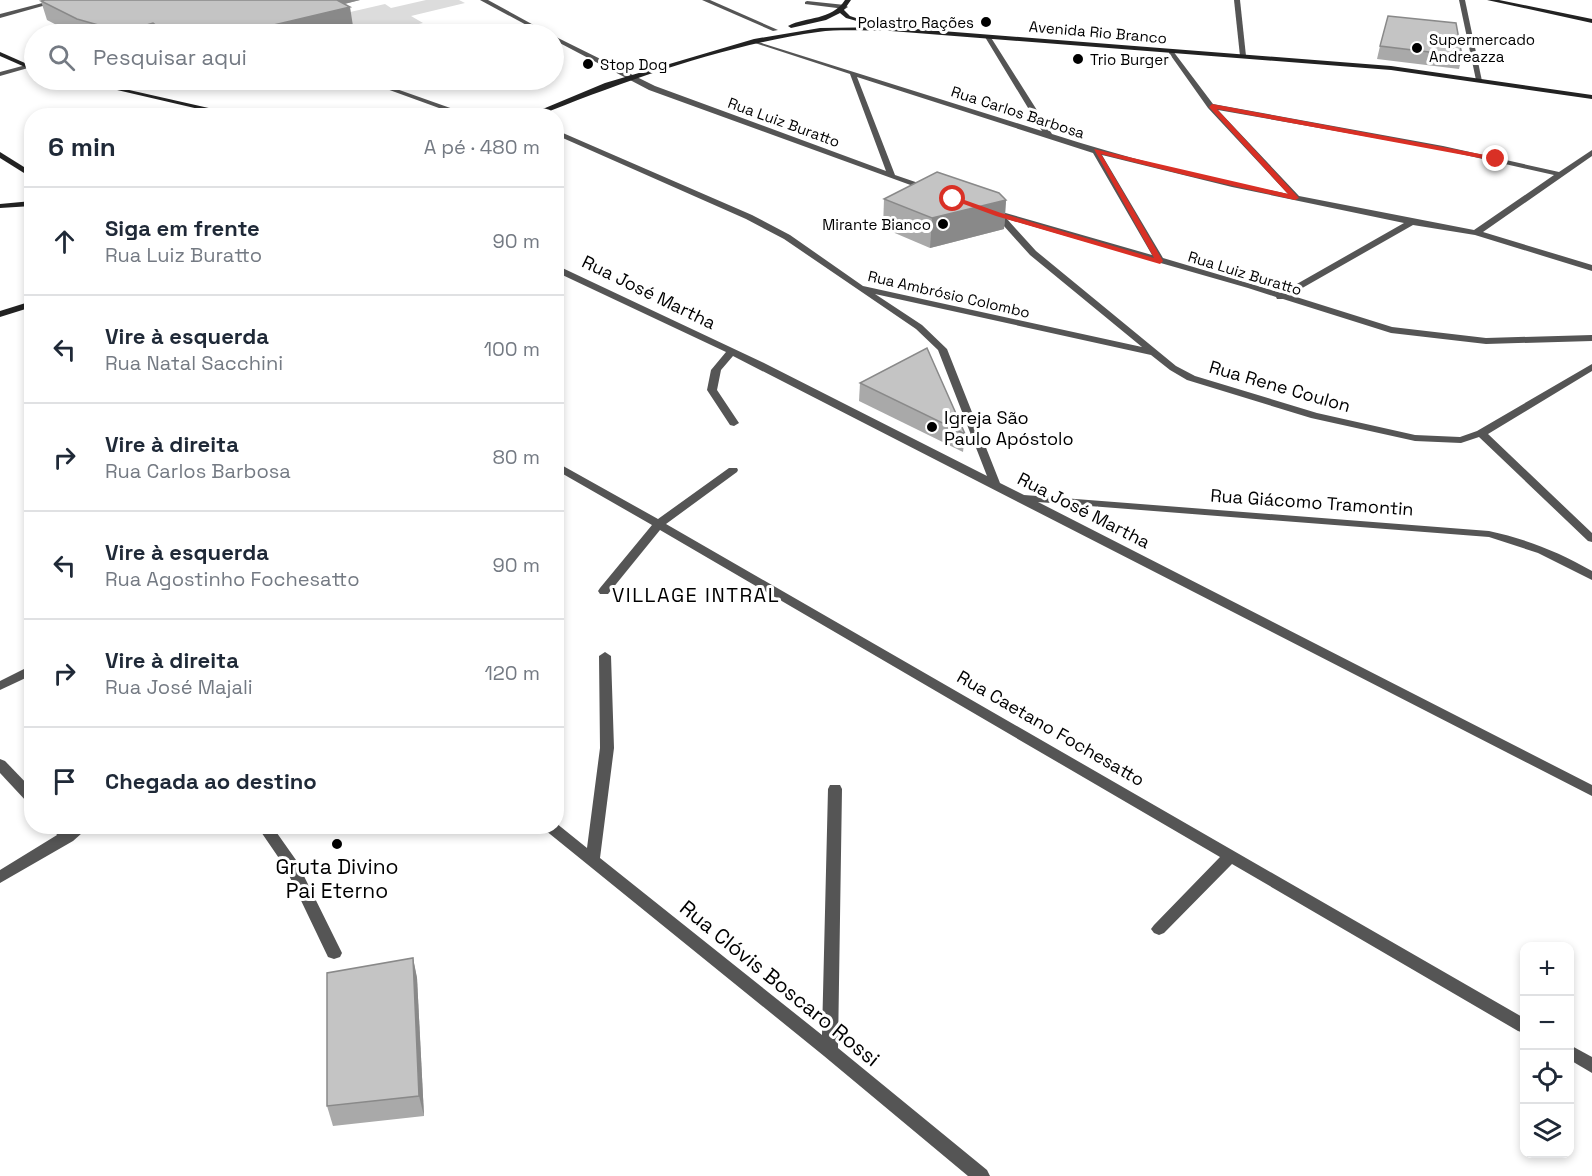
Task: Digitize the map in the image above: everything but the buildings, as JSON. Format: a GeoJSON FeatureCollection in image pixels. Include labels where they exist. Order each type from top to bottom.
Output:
{"type":"FeatureCollection","features":[{"type":"Feature","properties":{"kind":"main road"},"geometry":{"type":"LineString","coordinates":[[849,0],[843,9],[848,17],[891,29]]}},
{"type":"Feature","properties":{"kind":"main road"},"geometry":{"type":"LineString","coordinates":[[1490,0],[1592,21]]}},
{"type":"Feature","properties":{"kind":"main road","name":"Avenida Rio Branco"},"geometry":{"type":"LineString","coordinates":[[551,108],[626,76],[701,49],[830,16],[843,9]]}},
{"type":"Feature","properties":{"kind":"main road","name":"Avenida Rio Branco"},"geometry":{"type":"LineString","coordinates":[[626,76],[754,41],[820,30],[891,29],[1391,68],[1592,97]]}},
{"type":"Feature","properties":{"kind":"main road"},"geometry":{"type":"LineString","coordinates":[[0,54],[24,65]]}},
{"type":"Feature","properties":{"kind":"main road"},"geometry":{"type":"LineString","coordinates":[[123,90],[205,108]]}},
{"type":"Feature","properties":{"kind":"main road"},"geometry":{"type":"LineString","coordinates":[[0,154],[24,170]]}},
{"type":"Feature","properties":{"kind":"main road"},"geometry":{"type":"LineString","coordinates":[[0,206],[24,203]]}},
{"type":"Feature","properties":{"kind":"main road"},"geometry":{"type":"LineString","coordinates":[[0,314],[24,306]]}},
{"type":"Feature","properties":{"kind":"street"},"geometry":{"type":"LineString","coordinates":[[0,16],[60,0]]}},
{"type":"Feature","properties":{"kind":"street"},"geometry":{"type":"LineString","coordinates":[[483,0],[529,24]]}},
{"type":"Feature","properties":{"kind":"street"},"geometry":{"type":"LineString","coordinates":[[705,0],[775,30]]}},
{"type":"Feature","properties":{"kind":"street"},"geometry":{"type":"LineString","coordinates":[[799,0],[830,16]]}},
{"type":"Feature","properties":{"kind":"street"},"geometry":{"type":"LineString","coordinates":[[1237,0],[1243,56]]}},
{"type":"Feature","properties":{"kind":"street"},"geometry":{"type":"LineString","coordinates":[[1462,0],[1480,80]]}},
{"type":"Feature","properties":{"kind":"street"},"geometry":{"type":"LineString","coordinates":[[807,3],[843,9]]}},
{"type":"Feature","properties":{"kind":"street"},"geometry":{"type":"LineString","coordinates":[[988,37],[1049,136]]}},
{"type":"Feature","properties":{"kind":"street","name":"Rua Carlos Barbosa"},"geometry":{"type":"LineString","coordinates":[[754,41],[1096,151],[1185,174],[1295,198],[1476,233],[1592,268]]}},
{"type":"Feature","properties":{"kind":"street","name":"Rua Luiz Buratto"},"geometry":{"type":"LineString","coordinates":[[564,43],[626,76],[933,191]]}},
{"type":"Feature","properties":{"kind":"street"},"geometry":{"type":"LineString","coordinates":[[1171,52],[1212,106],[1295,198]]}},
{"type":"Feature","properties":{"kind":"street"},"geometry":{"type":"LineString","coordinates":[[0,74],[24,69]]}},
{"type":"Feature","properties":{"kind":"street"},"geometry":{"type":"LineString","coordinates":[[853,74],[892,176]]}},
{"type":"Feature","properties":{"kind":"street"},"geometry":{"type":"LineString","coordinates":[[395,90],[447,108]]}},
{"type":"Feature","properties":{"kind":"street"},"geometry":{"type":"LineString","coordinates":[[1212,106],[1443,148],[1558,174]]}},
{"type":"Feature","properties":{"kind":"street","name":"Rua Ambrósio Colombo"},"geometry":{"type":"LineString","coordinates":[[564,136],[748,217],[787,237],[860,288],[1155,353]]}},
{"type":"Feature","properties":{"kind":"street"},"geometry":{"type":"LineString","coordinates":[[1096,151],[1160,261]]}},
{"type":"Feature","properties":{"kind":"street"},"geometry":{"type":"LineString","coordinates":[[1476,233],[1592,152]]}},
{"type":"Feature","properties":{"kind":"street","name":"Rua Luiz Buratto"},"geometry":{"type":"LineString","coordinates":[[981,208],[1391,330],[1486,341],[1592,338]]}},
{"type":"Feature","properties":{"kind":"street","name":"Rua Rene Coulon"},"geometry":{"type":"LineString","coordinates":[[999,215],[1033,253],[1173,368],[1191,378],[1315,416],[1415,438],[1461,440],[1480,433],[1592,367]]}},
{"type":"Feature","properties":{"kind":"street"},"geometry":{"type":"LineString","coordinates":[[1280,297],[1412,222]]}},
{"type":"Feature","properties":{"kind":"street","name":"Rua José Martha"},"geometry":{"type":"LineString","coordinates":[[564,272],[731,351],[1592,791]]}},
{"type":"Feature","properties":{"kind":"street"},"geometry":{"type":"LineString","coordinates":[[860,288],[919,327],[942,349],[996,486]]}},
{"type":"Feature","properties":{"kind":"street"},"geometry":{"type":"LineString","coordinates":[[731,351],[716,369],[712,390],[735,423]]}},
{"type":"Feature","properties":{"kind":"street"},"geometry":{"type":"LineString","coordinates":[[1480,433],[1592,539]]}},
{"type":"Feature","properties":{"kind":"street","name":"Rua Caetano Fochesatto"},"geometry":{"type":"LineString","coordinates":[[564,469],[660,523],[1520,1024]]}},
{"type":"Feature","properties":{"kind":"street"},"geometry":{"type":"LineString","coordinates":[[604,591],[660,523],[733,470]]}},
{"type":"Feature","properties":{"kind":"street","name":"Rua Giácomo Tramontin"},"geometry":{"type":"LineString","coordinates":[[1020,498],[1489,534],[1523,541],[1551,552],[1592,576]]}},
{"type":"Feature","properties":{"kind":"street"},"geometry":{"type":"LineString","coordinates":[[592,859],[607,748],[605,656]]}},
{"type":"Feature","properties":{"kind":"street"},"geometry":{"type":"LineString","coordinates":[[0,686],[24,673]]}},
{"type":"Feature","properties":{"kind":"street"},"geometry":{"type":"LineString","coordinates":[[0,764],[24,790]]}},
{"type":"Feature","properties":{"kind":"street"},"geometry":{"type":"LineString","coordinates":[[830,1051],[835,789]]}},
{"type":"Feature","properties":{"kind":"street"},"geometry":{"type":"LineString","coordinates":[[0,877],[60,834]]}},
{"type":"Feature","properties":{"kind":"street"},"geometry":{"type":"LineString","coordinates":[[270,834],[291,864],[334,953]]}},
{"type":"Feature","properties":{"kind":"street","name":"Rua Clóvis Boscaro Rossi"},"geometry":{"type":"LineString","coordinates":[[560,834],[830,1051],[972,1173]]}},
{"type":"Feature","properties":{"kind":"street"},"geometry":{"type":"LineString","coordinates":[[1159,928],[1231,855]]}},
{"type":"Feature","properties":{"kind":"street"},"geometry":{"type":"LineString","coordinates":[[1574,1055],[1592,1066]]}},
{"type":"Feature","properties":{"kind":"shaded area"},"geometry":{"type":"Polygon","coordinates":[[[426,0],[459,0],[465,3],[411,16],[423,23],[419,24],[348,24],[333,16],[385,4],[391,8],[426,0]]]}},
{"type":"Feature","properties":{"kind":"place","name":"Polastro Rações"},"geometry":{"type":"Point","coordinates":[986,22]}},
{"type":"Feature","properties":{"kind":"place","name":"Supermercado Andreazza"},"geometry":{"type":"Point","coordinates":[1417,48]}},
{"type":"Feature","properties":{"kind":"place","name":"Trio Burger"},"geometry":{"type":"Point","coordinates":[1078,59]}},
{"type":"Feature","properties":{"kind":"place","name":"Stop Dog"},"geometry":{"type":"Point","coordinates":[588,64]}},
{"type":"Feature","properties":{"kind":"place","name":"Mirante Bianco"},"geometry":{"type":"Point","coordinates":[943,224]}},
{"type":"Feature","properties":{"kind":"place","name":"Igreja São Paulo Apóstolo"},"geometry":{"type":"Point","coordinates":[932,427]}},
{"type":"Feature","properties":{"kind":"place","name":"Gruta Divino Pai Eterno"},"geometry":{"type":"Point","coordinates":[337,844]}},
{"type":"Feature","properties":{"kind":"district","name":"VILLAGE INTRAL"},"geometry":{"type":"Point","coordinates":[696,595]}},
{"type":"Feature","properties":{"kind":"route"},"geometry":{"type":"LineString","coordinates":[[953,199],[999,215],[1160,261],[1096,151],[1185,174],[1295,198],[1212,106],[1251,111],[1496,159]]}}]}
